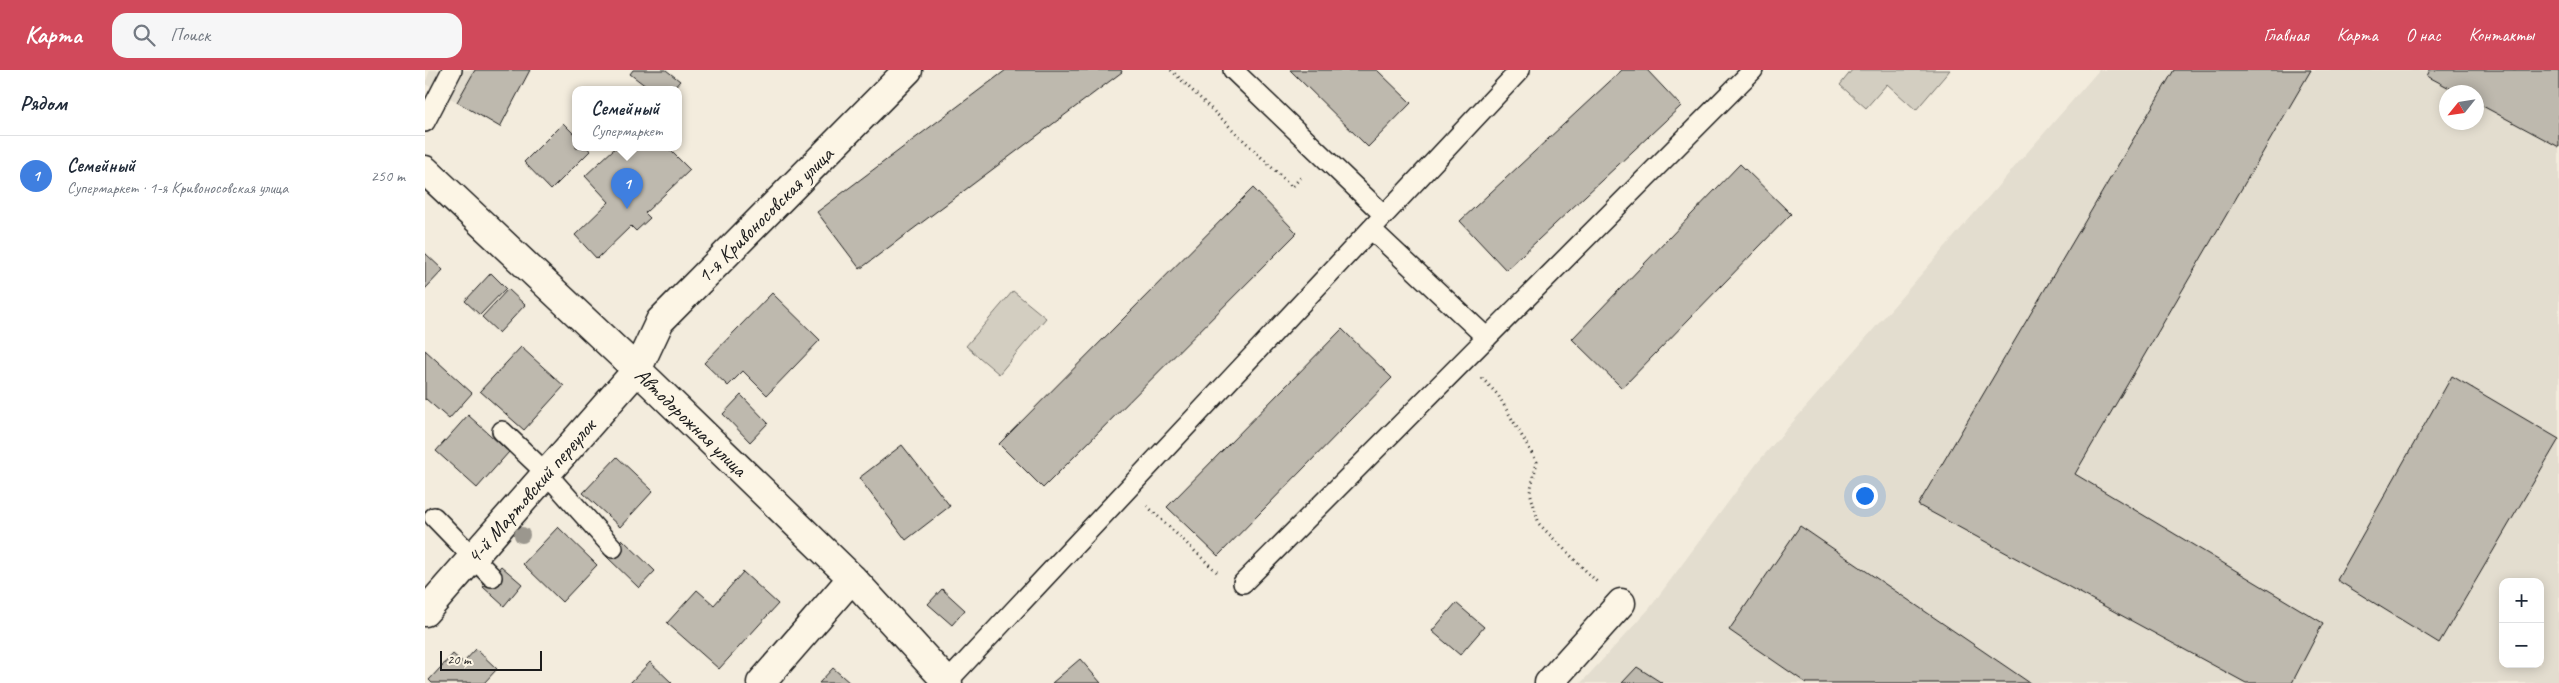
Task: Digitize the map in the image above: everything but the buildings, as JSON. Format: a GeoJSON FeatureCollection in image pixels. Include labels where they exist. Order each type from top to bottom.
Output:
{"type":"FeatureCollection","features":[{"type":"Feature","properties":{"kind":"street","name":"1-я Кривоносовская улица"},"geometry":{"type":"LineString","coordinates":[[637,370],[661,321],[908,70]]}},
{"type":"Feature","properties":{"kind":"street","name":"Автодорожная улица"},"geometry":{"type":"LineString","coordinates":[[425,170],[637,370],[852,578],[947,683]]}},
{"type":"Feature","properties":{"kind":"street","name":"4-й Мартовский переулок"},"geometry":{"type":"LineString","coordinates":[[425,612],[637,370]]}},
{"type":"Feature","properties":{"kind":"street"},"geometry":{"type":"LineString","coordinates":[[761,683],[852,578]]}},
{"type":"Feature","properties":{"kind":"street"},"geometry":{"type":"LineString","coordinates":[[1549,683],[1621,603]]}},
{"type":"Feature","properties":{"kind":"lane"},"geometry":{"type":"LineString","coordinates":[[425,122],[453,70]]}},
{"type":"Feature","properties":{"kind":"lane"},"geometry":{"type":"LineString","coordinates":[[1233,70],[1321,156],[1377,222],[1487,338]]}},
{"type":"Feature","properties":{"kind":"lane"},"geometry":{"type":"LineString","coordinates":[[947,683],[1520,70]]}},
{"type":"Feature","properties":{"kind":"lane"},"geometry":{"type":"LineString","coordinates":[[1243,583],[1753,70]]}},
{"type":"Feature","properties":{"kind":"lane"},"geometry":{"type":"LineString","coordinates":[[502,431],[546,473],[613,548]]}},
{"type":"Feature","properties":{"kind":"lane"},"geometry":{"type":"LineString","coordinates":[[434,517],[492,577]]}},
{"type":"Feature","properties":{"kind":"path"},"geometry":{"type":"LineString","coordinates":[[1171,70],[1292,187],[1321,156]]}},
{"type":"Feature","properties":{"kind":"path"},"geometry":{"type":"LineString","coordinates":[[1465,360],[1498,395],[1537,462],[1530,492],[1539,524],[1575,562],[1621,603]]}},
{"type":"Feature","properties":{"kind":"path"},"geometry":{"type":"LineString","coordinates":[[1129,488],[1216,573],[1243,583]]}},
{"type":"Feature","properties":{"kind":"shaded area"},"geometry":{"type":"Polygon","coordinates":[[[430,70],[530,70],[457,102],[425,84],[430,70]]]}},
{"type":"Feature","properties":{"kind":"shaded area"},"geometry":{"type":"Polygon","coordinates":[[[1852,70],[1950,70],[1916,110],[1887,84],[1866,108],[1840,85],[1852,70]]]}},
{"type":"Feature","properties":{"kind":"shaded area"},"geometry":{"type":"Polygon","coordinates":[[[2099,70],[2559,70],[2559,683],[1581,683],[1649,609],[1758,462],[2099,70]]]}},
{"type":"Feature","properties":{"kind":"shaded area"},"geometry":{"type":"Polygon","coordinates":[[[1013,291],[1046,318],[999,374],[966,346],[1013,291]]]}},
{"type":"Feature","properties":{"kind":"place","name":"Семейный"},"geometry":{"type":"Point","coordinates":[627,209]}}]}
